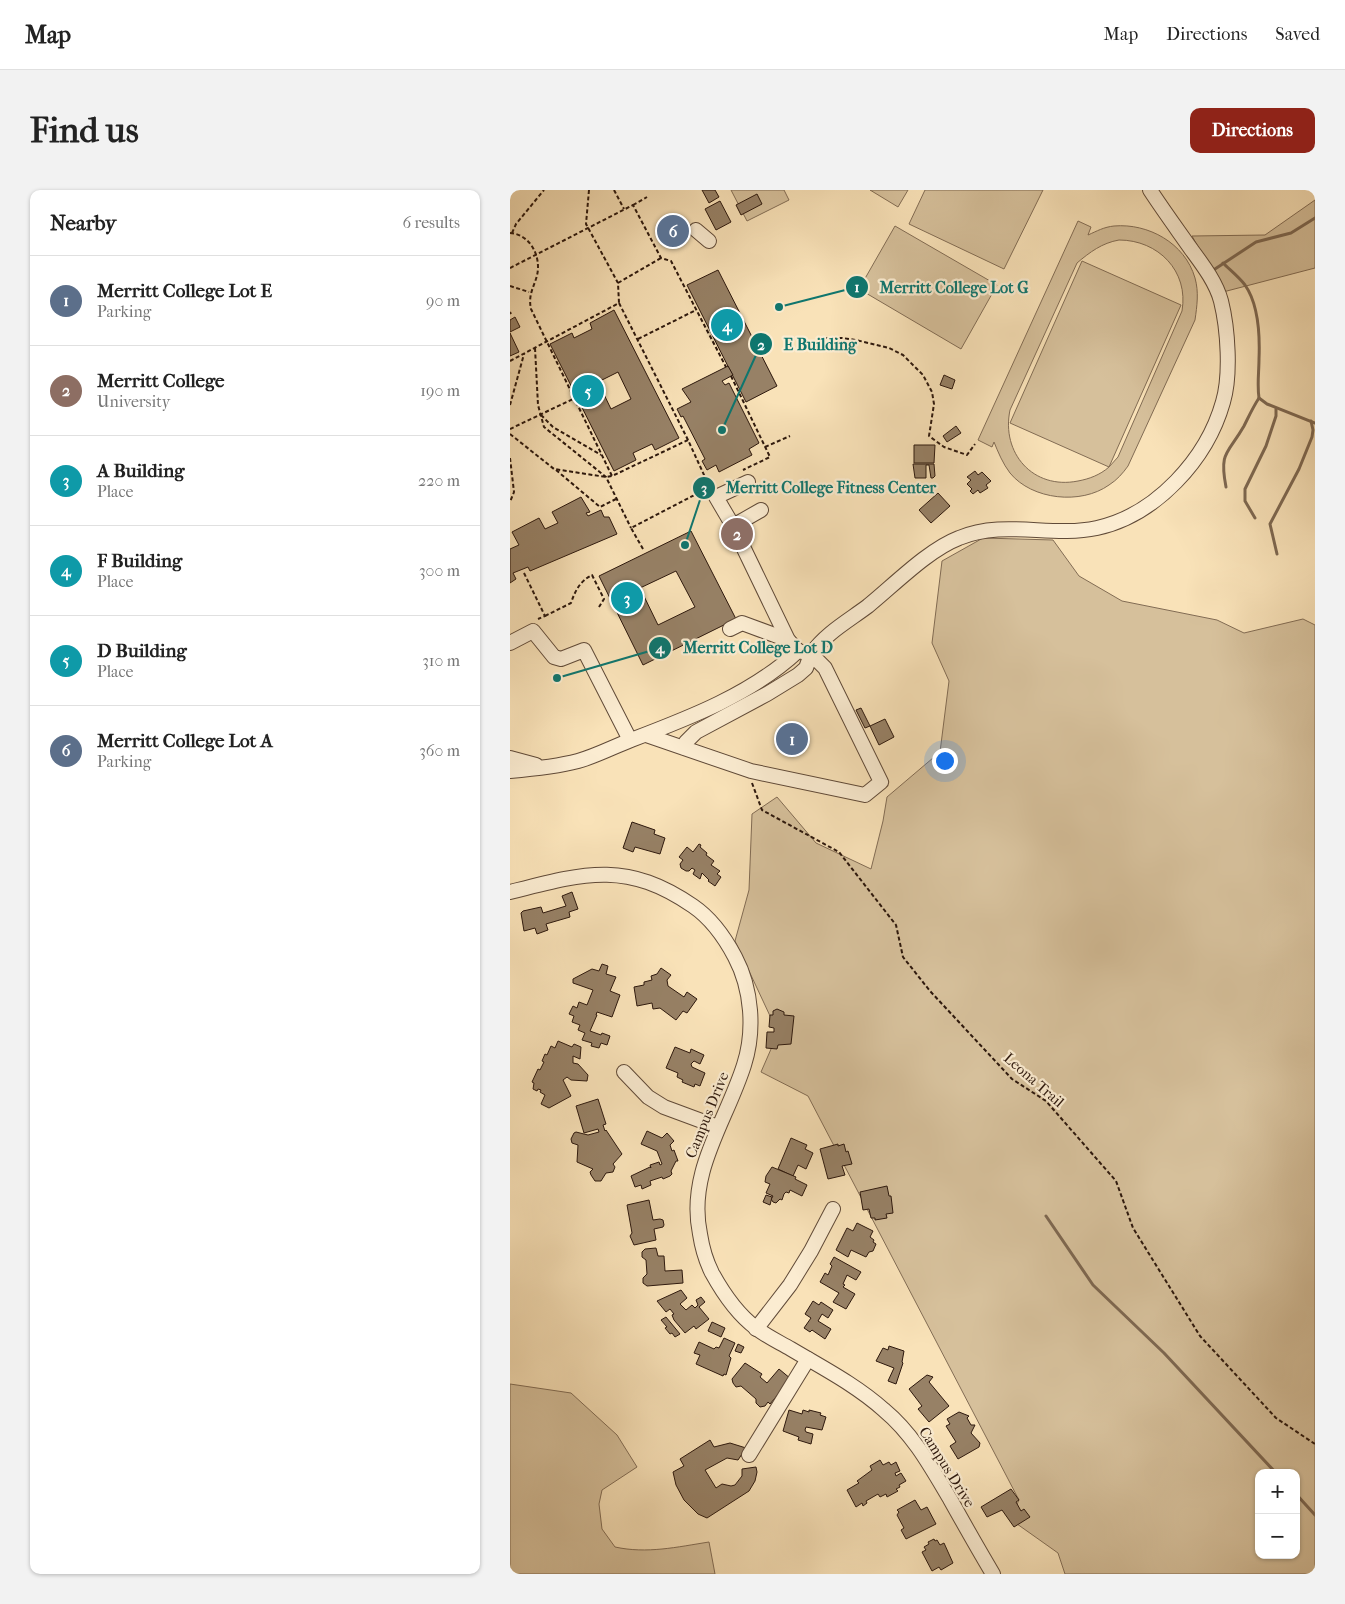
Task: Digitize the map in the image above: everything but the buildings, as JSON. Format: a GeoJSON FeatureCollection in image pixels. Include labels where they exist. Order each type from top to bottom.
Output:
{"type":"FeatureCollection","features":[{"type":"Feature","properties":{"kind":"street"},"geometry":{"type":"LineString","coordinates":[[510,771],[546,767],[579,760],[690,717],[744,690],[804,653],[867,606],[925,558],[957,538],[982,530],[1007,529],[1073,532],[1099,528],[1146,507],[1169,490],[1198,454],[1214,428],[1224,401],[1227,349],[1221,300],[1210,276],[1150,190]]}},
{"type":"Feature","properties":{"kind":"street"},"geometry":{"type":"LineString","coordinates":[[696,230],[709,241]]}},
{"type":"Feature","properties":{"kind":"street"},"geometry":{"type":"LineString","coordinates":[[748,482],[716,497],[733,526],[788,640]]}},
{"type":"Feature","properties":{"kind":"street"},"geometry":{"type":"LineString","coordinates":[[733,526],[761,510]]}},
{"type":"Feature","properties":{"kind":"street"},"geometry":{"type":"LineString","coordinates":[[646,734],[751,771],[852,793],[865,795],[881,782],[825,668],[788,640],[742,623],[730,629]]}},
{"type":"Feature","properties":{"kind":"street"},"geometry":{"type":"LineString","coordinates":[[510,643],[534,632],[554,657],[561,659],[584,650],[630,740]]}},
{"type":"Feature","properties":{"kind":"street"},"geometry":{"type":"LineString","coordinates":[[684,748],[686,742],[696,732],[798,675],[806,668],[804,653]]}},
{"type":"Feature","properties":{"kind":"street"},"geometry":{"type":"LineString","coordinates":[[510,758],[546,767]]}},
{"type":"Feature","properties":{"kind":"street","name":"Campus Drive"},"geometry":{"type":"LineString","coordinates":[[510,892],[574,876],[601,874],[629,876],[651,882],[673,893],[698,909],[715,926],[729,946],[740,967],[748,989],[750,1030],[744,1064],[704,1160],[699,1182],[697,1203],[698,1225],[702,1246],[710,1270],[725,1295],[756,1329],[857,1388],[886,1411],[908,1434],[928,1460],[993,1574]]}},
{"type":"Feature","properties":{"kind":"street"},"geometry":{"type":"LineString","coordinates":[[624,1072],[648,1098],[664,1107],[718,1127]]}},
{"type":"Feature","properties":{"kind":"street"},"geometry":{"type":"LineString","coordinates":[[756,1329],[790,1285],[811,1251],[833,1208]]}},
{"type":"Feature","properties":{"kind":"street"},"geometry":{"type":"LineString","coordinates":[[749,1455],[808,1359]]}},
{"type":"Feature","properties":{"kind":"path"},"geometry":{"type":"LineString","coordinates":[[544,190],[516,224],[511,233],[523,237],[531,244],[536,255],[538,267],[530,292],[531,309],[612,476]]}},
{"type":"Feature","properties":{"kind":"path"},"geometry":{"type":"LineString","coordinates":[[589,190],[586,224],[618,283],[619,303],[688,440],[709,487],[632,528]]}},
{"type":"Feature","properties":{"kind":"path"},"geometry":{"type":"LineString","coordinates":[[614,190],[624,209]]}},
{"type":"Feature","properties":{"kind":"path"},"geometry":{"type":"LineString","coordinates":[[510,268],[647,197]]}},
{"type":"Feature","properties":{"kind":"path"},"geometry":{"type":"LineString","coordinates":[[633,204],[661,258],[671,261],[726,367]]}},
{"type":"Feature","properties":{"kind":"path"},"geometry":{"type":"LineString","coordinates":[[618,283],[661,258]]}},
{"type":"Feature","properties":{"kind":"path"},"geometry":{"type":"LineString","coordinates":[[510,286],[530,292]]}},
{"type":"Feature","properties":{"kind":"path"},"geometry":{"type":"LineString","coordinates":[[510,361],[619,303]]}},
{"type":"Feature","properties":{"kind":"path"},"geometry":{"type":"LineString","coordinates":[[638,339],[696,310]]}},
{"type":"Feature","properties":{"kind":"path"},"geometry":{"type":"LineString","coordinates":[[819,338],[856,340],[889,348],[903,355],[923,375],[932,392],[934,404],[929,436],[944,447],[966,455],[975,444]]}},
{"type":"Feature","properties":{"kind":"path"},"geometry":{"type":"LineString","coordinates":[[535,348],[538,405],[544,427],[606,477],[643,549]]}},
{"type":"Feature","properties":{"kind":"path"},"geometry":{"type":"LineString","coordinates":[[510,405],[524,353]]}},
{"type":"Feature","properties":{"kind":"path"},"geometry":{"type":"LineString","coordinates":[[731,376],[770,457]]}},
{"type":"Feature","properties":{"kind":"path"},"geometry":{"type":"LineString","coordinates":[[510,429],[574,398]]}},
{"type":"Feature","properties":{"kind":"path"},"geometry":{"type":"LineString","coordinates":[[541,415],[553,427],[603,456]]}},
{"type":"Feature","properties":{"kind":"path"},"geometry":{"type":"LineString","coordinates":[[510,436],[600,507],[617,499]]}},
{"type":"Feature","properties":{"kind":"path"},"geometry":{"type":"LineString","coordinates":[[765,447],[790,436]]}},
{"type":"Feature","properties":{"kind":"path"},"geometry":{"type":"LineString","coordinates":[[554,469],[606,477],[612,476],[688,440]]}},
{"type":"Feature","properties":{"kind":"path"},"geometry":{"type":"LineString","coordinates":[[510,458],[514,492],[510,502]]}},
{"type":"Feature","properties":{"kind":"path"},"geometry":{"type":"LineString","coordinates":[[524,573],[545,616]]}},
{"type":"Feature","properties":{"kind":"path"},"geometry":{"type":"LineString","coordinates":[[534,632],[528,624],[571,604],[579,585],[585,578],[592,575],[604,599],[599,607]]}},
{"type":"Feature","properties":{"kind":"path","name":"Leona Trail"},"geometry":{"type":"LineString","coordinates":[[751,771],[752,785],[762,810],[838,852],[896,926],[903,957],[930,992],[1012,1079],[1046,1101],[1116,1181],[1133,1228],[1200,1336],[1276,1418],[1315,1444]]}},
{"type":"Feature","properties":{"kind":"shaded area"},"geometry":{"type":"Polygon","coordinates":[[[731,190],[784,190],[789,200],[747,221],[731,190]]]}},
{"type":"Feature","properties":{"kind":"shaded area"},"geometry":{"type":"Polygon","coordinates":[[[870,190],[908,190],[898,207],[870,190]]]}},
{"type":"Feature","properties":{"kind":"shaded area"},"geometry":{"type":"Polygon","coordinates":[[[925,190],[1043,190],[1004,269],[909,224],[925,190]]]}},
{"type":"Feature","properties":{"kind":"shaded area"},"geometry":{"type":"Polygon","coordinates":[[[1315,200],[1315,268],[1223,292],[1192,236],[1265,235],[1315,200]]]}},
{"type":"Feature","properties":{"kind":"shaded area"},"geometry":{"type":"Polygon","coordinates":[[[1078,221],[1091,227],[1088,235],[1104,228],[1127,226],[1152,232],[1174,245],[1190,266],[1195,278],[1197,299],[1195,320],[1128,466],[1117,479],[1098,491],[1085,495],[1057,497],[1044,494],[1019,482],[1010,473],[994,442],[992,447],[978,440],[1078,221]],[[1119,240],[1107,243],[1096,248],[1077,263],[1010,410],[1008,426],[1010,440],[1016,454],[1034,474],[1047,480],[1062,482],[1078,481],[1106,470],[1118,457],[1182,311],[1183,296],[1181,283],[1168,260],[1146,245],[1133,241],[1119,240]]]}},
{"type":"Feature","properties":{"kind":"shaded area"},"geometry":{"type":"Polygon","coordinates":[[[895,226],[997,285],[961,349],[859,289],[895,226]]]}},
{"type":"Feature","properties":{"kind":"shaded area"},"geometry":{"type":"Polygon","coordinates":[[[1082,261],[1181,305],[1109,467],[1010,423],[1082,261]]]}},
{"type":"Feature","properties":{"kind":"shaded area"},"geometry":{"type":"Polygon","coordinates":[[[983,538],[1053,540],[1079,576],[1122,601],[1217,620],[1244,633],[1303,619],[1315,625],[1315,1574],[1065,1574],[1058,1553],[1010,1519],[1019,1500],[808,1096],[761,1072],[778,1033],[735,941],[749,890],[752,814],[777,797],[816,843],[871,869],[887,797],[940,752],[949,681],[932,643],[942,561],[983,538]]]}},
{"type":"Feature","properties":{"kind":"shaded area"},"geometry":{"type":"Polygon","coordinates":[[[510,1384],[571,1393],[617,1435],[637,1467],[602,1490],[599,1504],[602,1529],[615,1547],[650,1550],[709,1542],[715,1574],[510,1574],[510,1384]]]}},
{"type":"Feature","properties":{"kind":"waterway"},"geometry":{"type":"LineString","coordinates":[[1215,269],[1256,242],[1291,233],[1315,218]]}},
{"type":"Feature","properties":{"kind":"waterway"},"geometry":{"type":"LineString","coordinates":[[1223,263],[1245,285],[1256,311],[1259,340],[1259,398],[1267,404],[1315,423]]}},
{"type":"Feature","properties":{"kind":"waterway"},"geometry":{"type":"LineString","coordinates":[[1226,487],[1224,459],[1259,398]]}},
{"type":"Feature","properties":{"kind":"waterway"},"geometry":{"type":"LineString","coordinates":[[1255,518],[1245,501],[1245,489],[1266,446],[1276,416],[1276,409]]}},
{"type":"Feature","properties":{"kind":"waterway"},"geometry":{"type":"LineString","coordinates":[[1277,554],[1270,524],[1299,469],[1312,437],[1311,421]]}},
{"type":"Feature","properties":{"kind":"waterway"},"geometry":{"type":"LineString","coordinates":[[1046,1216],[1093,1285],[1164,1353],[1272,1469]]}},
{"type":"Feature","properties":{"kind":"waterway"},"geometry":{"type":"LineString","coordinates":[[1300,1498],[1315,1515]]}},
{"type":"Feature","properties":{"kind":"place","name":"Merritt College Lot A"},"geometry":{"type":"Point","coordinates":[673,231]}},
{"type":"Feature","properties":{"kind":"place","name":"Merritt College Lot G"},"geometry":{"type":"Point","coordinates":[779,307]}},
{"type":"Feature","properties":{"kind":"place","name":"F Building"},"geometry":{"type":"Point","coordinates":[727,325]}},
{"type":"Feature","properties":{"kind":"place","name":"D Building"},"geometry":{"type":"Point","coordinates":[588,391]}},
{"type":"Feature","properties":{"kind":"place","name":"E Building"},"geometry":{"type":"Point","coordinates":[722,430]}},
{"type":"Feature","properties":{"kind":"place","name":"Merritt College"},"geometry":{"type":"Point","coordinates":[737,534]}},
{"type":"Feature","properties":{"kind":"place","name":"Merritt College Fitness Center"},"geometry":{"type":"Point","coordinates":[685,545]}},
{"type":"Feature","properties":{"kind":"place","name":"A Building"},"geometry":{"type":"Point","coordinates":[627,598]}},
{"type":"Feature","properties":{"kind":"place","name":"Merritt College Lot D"},"geometry":{"type":"Point","coordinates":[557,678]}},
{"type":"Feature","properties":{"kind":"place","name":"Merritt College Lot E"},"geometry":{"type":"Point","coordinates":[792,739]}}]}
